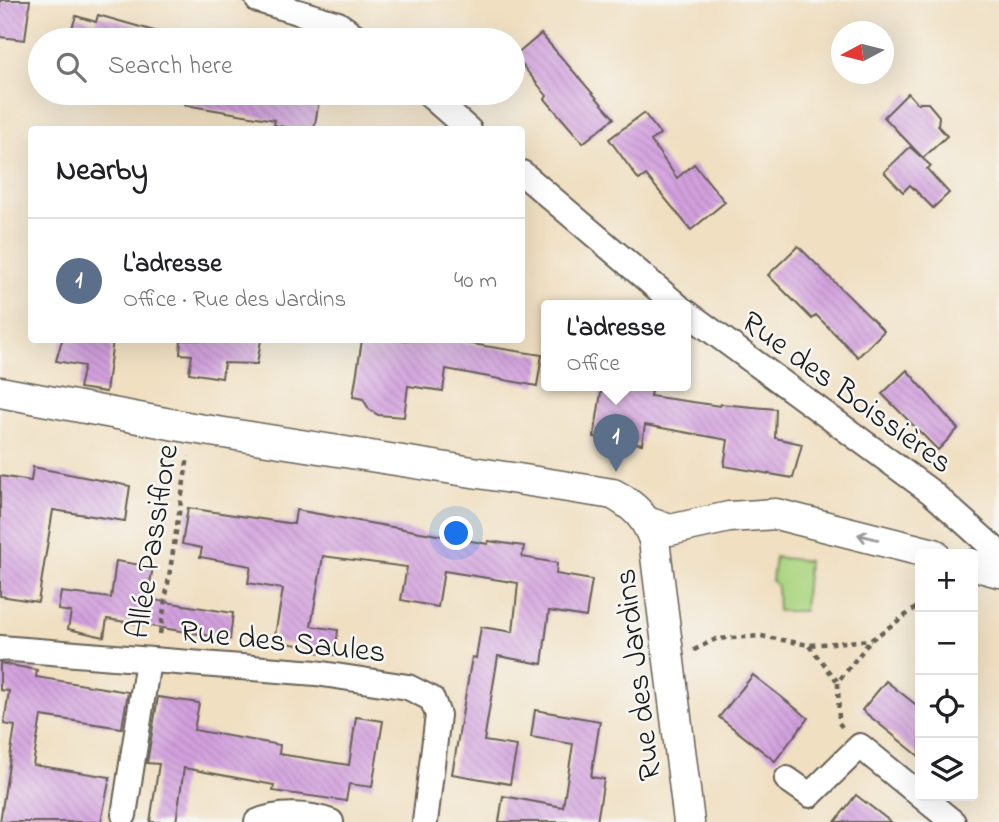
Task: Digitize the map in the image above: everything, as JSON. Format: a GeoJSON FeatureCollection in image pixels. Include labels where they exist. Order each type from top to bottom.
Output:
{"type":"FeatureCollection","features":[{"type":"Feature","properties":{"kind":"street"},"geometry":{"type":"LineString","coordinates":[[258,0],[344,28]]}},
{"type":"Feature","properties":{"kind":"street"},"geometry":{"type":"LineString","coordinates":[[441,105],[464,126]]}},
{"type":"Feature","properties":{"kind":"street"},"geometry":{"type":"LineString","coordinates":[[525,176],[671,300]]}},
{"type":"Feature","properties":{"kind":"street","name":"Rue des Boissières"},"geometry":{"type":"LineString","coordinates":[[691,317],[931,492],[999,553]]}},
{"type":"Feature","properties":{"kind":"street"},"geometry":{"type":"LineString","coordinates":[[0,392],[192,428],[613,494],[634,506],[648,522],[670,530],[729,517],[776,514],[915,549]]}},
{"type":"Feature","properties":{"kind":"street","name":"Rue des Jardins"},"geometry":{"type":"LineString","coordinates":[[648,522],[658,559],[689,822]]}},
{"type":"Feature","properties":{"kind":"street"},"geometry":{"type":"LineString","coordinates":[[978,566],[999,572]]}},
{"type":"Feature","properties":{"kind":"street","name":"Rue des Saules"},"geometry":{"type":"LineString","coordinates":[[0,648],[316,673],[408,687],[432,699],[438,715],[425,822]]}},
{"type":"Feature","properties":{"kind":"street"},"geometry":{"type":"LineString","coordinates":[[124,815],[152,661]]}},
{"type":"Feature","properties":{"kind":"street"},"geometry":{"type":"LineString","coordinates":[[787,779],[810,795],[860,746],[915,792]]}},
{"type":"Feature","properties":{"kind":"street"},"geometry":{"type":"LineString","coordinates":[[926,801],[953,822]]}},
{"type":"Feature","properties":{"kind":"street"},"geometry":{"type":"LineString","coordinates":[[257,822],[289,815],[318,817],[331,822]]}},
{"type":"Feature","properties":{"kind":"path","name":"Allée Passiflore"},"geometry":{"type":"LineString","coordinates":[[152,661],[192,428]]}},
{"type":"Feature","properties":{"kind":"path"},"geometry":{"type":"LineString","coordinates":[[838,682],[871,640],[915,609]]}},
{"type":"Feature","properties":{"kind":"path"},"geometry":{"type":"LineString","coordinates":[[668,654],[697,649],[716,639],[761,636],[809,645],[871,640]]}},
{"type":"Feature","properties":{"kind":"path"},"geometry":{"type":"LineString","coordinates":[[809,645],[838,682],[839,723],[860,746]]}},
{"type":"Feature","properties":{"kind":"green space"},"geometry":{"type":"Polygon","coordinates":[[[775,557],[808,561],[804,611],[778,611],[777,586],[772,581],[775,557]]]}},
{"type":"Feature","properties":{"kind":"building"},"geometry":{"type":"Polygon","coordinates":[[[0,0],[30,0],[25,40],[0,37],[0,0]]]}},
{"type":"Feature","properties":{"kind":"building"},"geometry":{"type":"Polygon","coordinates":[[[98,15],[144,28],[72,28],[76,16],[96,22],[98,15]]]}},
{"type":"Feature","properties":{"kind":"building"},"geometry":{"type":"Polygon","coordinates":[[[541,34],[614,118],[583,143],[545,99],[547,96],[525,68],[525,48],[541,34]]]}},
{"type":"Feature","properties":{"kind":"building"},"geometry":{"type":"Polygon","coordinates":[[[908,93],[917,103],[928,103],[939,116],[938,126],[947,136],[923,158],[884,117],[908,93]]]}},
{"type":"Feature","properties":{"kind":"building"},"geometry":{"type":"Polygon","coordinates":[[[185,105],[318,105],[315,126],[279,126],[274,125],[275,120],[185,105]]]}},
{"type":"Feature","properties":{"kind":"building"},"geometry":{"type":"Polygon","coordinates":[[[644,113],[660,134],[651,141],[677,178],[694,164],[725,202],[691,230],[646,175],[639,180],[609,139],[644,113]]]}},
{"type":"Feature","properties":{"kind":"building"},"geometry":{"type":"Polygon","coordinates":[[[910,147],[931,166],[927,169],[949,193],[933,208],[910,185],[903,192],[884,172],[910,147]]]}},
{"type":"Feature","properties":{"kind":"building"},"geometry":{"type":"Polygon","coordinates":[[[798,246],[884,331],[858,357],[816,315],[812,319],[768,275],[798,246]]]}},
{"type":"Feature","properties":{"kind":"building"},"geometry":{"type":"Polygon","coordinates":[[[61,343],[113,343],[106,392],[79,388],[84,366],[56,361],[61,343]]]}},
{"type":"Feature","properties":{"kind":"building"},"geometry":{"type":"Polygon","coordinates":[[[181,343],[260,343],[257,364],[224,363],[222,378],[189,373],[192,355],[180,354],[181,343]]]}},
{"type":"Feature","properties":{"kind":"building"},"geometry":{"type":"Polygon","coordinates":[[[362,343],[465,343],[541,355],[537,386],[446,369],[443,391],[408,386],[404,417],[378,415],[369,409],[363,399],[353,397],[362,343]]]}},
{"type":"Feature","properties":{"kind":"building"},"geometry":{"type":"Polygon","coordinates":[[[907,370],[958,429],[938,450],[882,394],[907,370]]]}},
{"type":"Feature","properties":{"kind":"building"},"geometry":{"type":"Polygon","coordinates":[[[601,391],[651,391],[650,396],[720,406],[776,409],[775,438],[802,444],[793,478],[724,466],[728,440],[645,425],[642,444],[594,437],[601,391]]]}},
{"type":"Feature","properties":{"kind":"building"},"geometry":{"type":"Polygon","coordinates":[[[33,467],[130,486],[125,521],[53,510],[38,602],[0,596],[0,476],[31,481],[33,467]]]}},
{"type":"Feature","properties":{"kind":"building"},"geometry":{"type":"Polygon","coordinates":[[[188,508],[294,524],[296,510],[488,544],[488,541],[524,546],[522,557],[557,563],[556,574],[592,580],[586,617],[549,611],[542,664],[498,656],[484,741],[517,746],[510,784],[452,774],[472,657],[476,658],[481,627],[513,632],[518,583],[444,571],[438,607],[401,600],[407,567],[323,556],[311,626],[338,630],[335,655],[304,650],[304,646],[274,641],[283,589],[248,583],[251,566],[200,557],[202,548],[182,544],[188,508]]]}},
{"type":"Feature","properties":{"kind":"building"},"geometry":{"type":"Polygon","coordinates":[[[116,561],[153,567],[147,599],[233,613],[230,639],[107,619],[104,637],[68,629],[71,612],[58,610],[61,592],[111,598],[116,561]]]}},
{"type":"Feature","properties":{"kind":"building"},"geometry":{"type":"Polygon","coordinates":[[[0,663],[37,670],[36,677],[128,692],[122,728],[41,716],[33,765],[110,777],[101,822],[0,822],[15,726],[4,724],[9,691],[0,690],[0,663]]]}},
{"type":"Feature","properties":{"kind":"building"},"geometry":{"type":"Polygon","coordinates":[[[753,675],[808,718],[775,761],[719,717],[753,675]]]}},
{"type":"Feature","properties":{"kind":"building"},"geometry":{"type":"Polygon","coordinates":[[[886,681],[915,704],[915,753],[862,710],[886,681]]]}},
{"type":"Feature","properties":{"kind":"building"},"geometry":{"type":"Polygon","coordinates":[[[158,697],[199,703],[194,730],[280,745],[279,754],[349,765],[356,717],[383,721],[372,787],[349,784],[346,801],[273,791],[274,785],[184,768],[176,822],[150,822],[159,764],[147,763],[158,697]]]}},
{"type":"Feature","properties":{"kind":"building"},"geometry":{"type":"Polygon","coordinates":[[[535,710],[600,721],[591,777],[604,779],[597,822],[499,822],[503,796],[563,807],[573,744],[531,737],[535,710]]]}},
{"type":"Feature","properties":{"kind":"building"},"geometry":{"type":"Polygon","coordinates":[[[856,795],[891,822],[835,822],[856,795]]]}},
{"type":"Feature","properties":{"kind":"place","name":"L'adresse"},"geometry":{"type":"Point","coordinates":[616,472]}}]}
